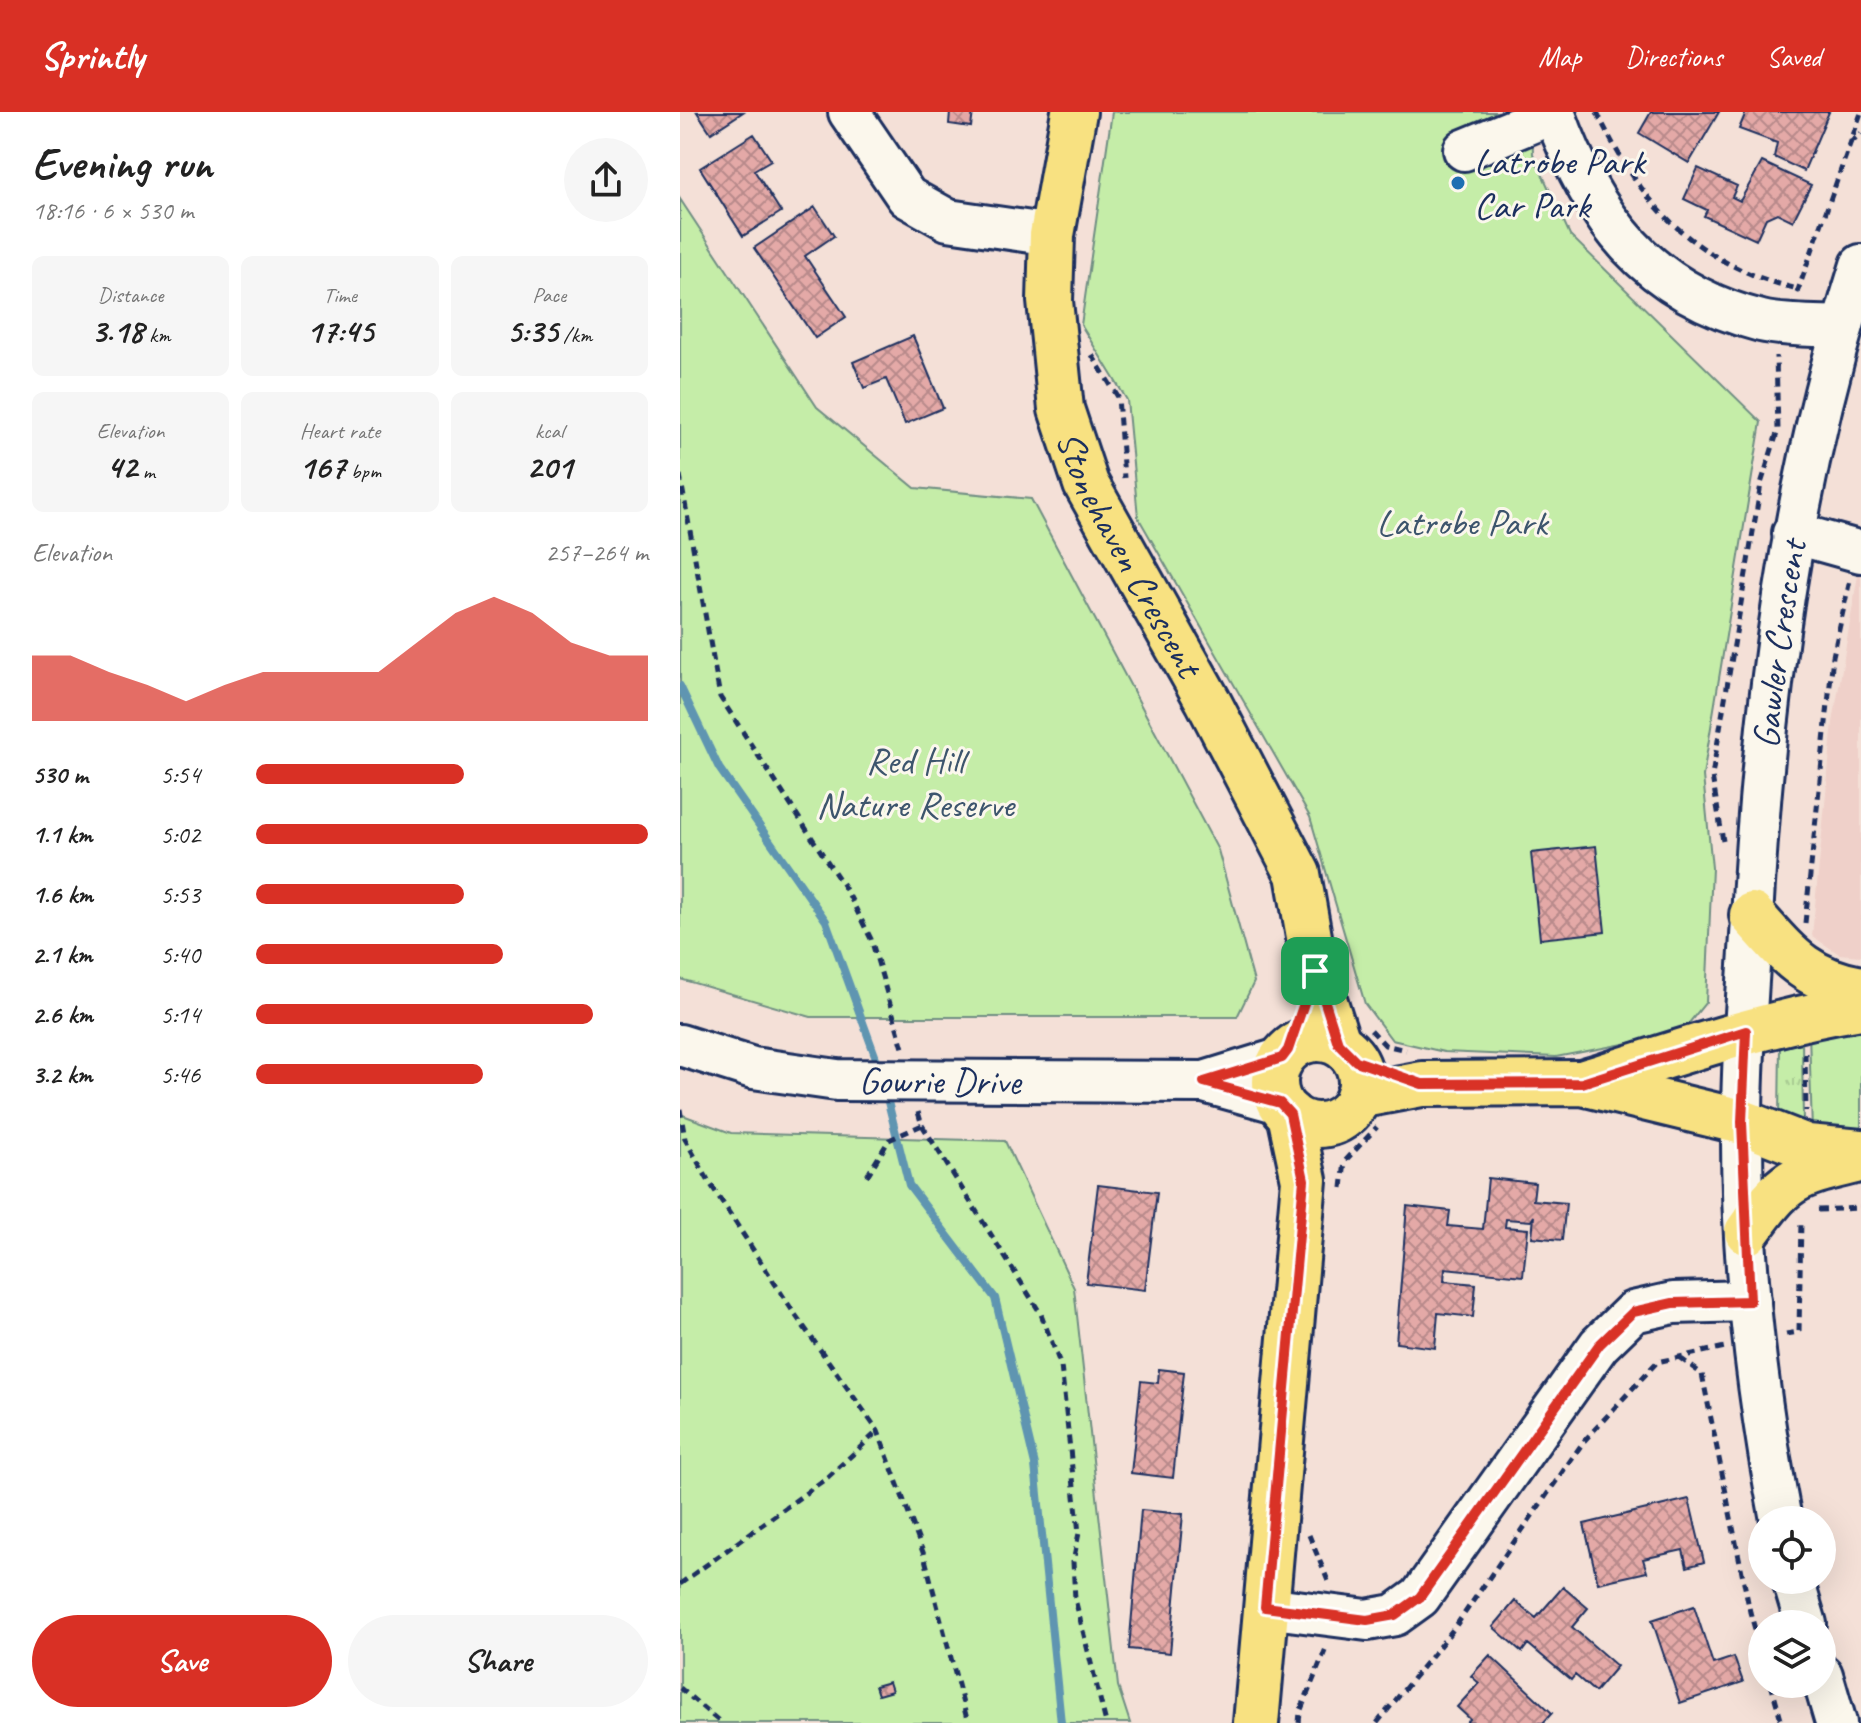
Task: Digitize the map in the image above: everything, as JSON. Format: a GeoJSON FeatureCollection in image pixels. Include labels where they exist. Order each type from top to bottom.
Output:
{"type":"FeatureCollection","features":[{"type":"Feature","properties":{"kind":"main road","name":"Stonehaven Crescent"},"geometry":{"type":"LineString","coordinates":[[1074,112],[1052,235],[1050,301],[1061,409],[1086,484],[1208,701],[1298,874],[1315,971],[1357,1078]]}},
{"type":"Feature","properties":{"kind":"main road"},"geometry":{"type":"LineString","coordinates":[[1752,915],[1805,971],[1830,984],[1861,989]]}},
{"type":"Feature","properties":{"kind":"main road","name":"Stonehaven Crescent"},"geometry":{"type":"LineString","coordinates":[[1285,1109],[1275,1078],[1315,971]]}},
{"type":"Feature","properties":{"kind":"main road"},"geometry":{"type":"LineString","coordinates":[[1582,1083],[1746,1031],[1861,1007]]}},
{"type":"Feature","properties":{"kind":"main road"},"geometry":{"type":"LineString","coordinates":[[1285,1054],[1312,1039],[1357,1078]]}},
{"type":"Feature","properties":{"kind":"main road"},"geometry":{"type":"LineString","coordinates":[[1285,1109],[1313,1125],[1357,1078],[1416,1067],[1582,1083],[1742,1122],[1807,1147],[1861,1152]]}},
{"type":"Feature","properties":{"kind":"main road"},"geometry":{"type":"LineString","coordinates":[[1256,1723],[1265,1607],[1323,1186],[1357,1078]]}},
{"type":"Feature","properties":{"kind":"main road"},"geometry":{"type":"LineString","coordinates":[[1285,1109],[1323,1186]]}},
{"type":"Feature","properties":{"kind":"main road"},"geometry":{"type":"LineString","coordinates":[[1747,1232],[1771,1198],[1809,1192],[1861,1160]]}},
{"type":"Feature","properties":{"kind":"street"},"geometry":{"type":"LineString","coordinates":[[849,112],[907,197],[948,220],[1052,235]]}},
{"type":"Feature","properties":{"kind":"street"},"geometry":{"type":"LineString","coordinates":[[1464,150],[1554,112],[1576,167],[1610,224],[1650,269],[1704,301],[1763,321],[1842,327]]}},
{"type":"Feature","properties":{"kind":"street","name":"Gawler Crescent"},"geometry":{"type":"LineString","coordinates":[[1778,1506],[1764,1433],[1750,1301],[1742,1122],[1752,915],[1767,704],[1793,533],[1842,327],[1861,265]]}},
{"type":"Feature","properties":{"kind":"street"},"geometry":{"type":"LineString","coordinates":[[1793,533],[1858,552]]}},
{"type":"Feature","properties":{"kind":"street","name":"Gowrie Drive"},"geometry":{"type":"LineString","coordinates":[[680,1045],[753,1068],[907,1088],[1204,1082],[1285,1054]]}},
{"type":"Feature","properties":{"kind":"street","name":"Gowrie Drive"},"geometry":{"type":"LineString","coordinates":[[1204,1082],[1285,1109]]}},
{"type":"Feature","properties":{"kind":"street"},"geometry":{"type":"LineString","coordinates":[[1265,1607],[1367,1620],[1395,1615],[1420,1597],[1599,1345],[1633,1312],[1673,1303],[1750,1301]]}},
{"type":"Feature","properties":{"kind":"street"},"geometry":{"type":"LineString","coordinates":[[1829,1698],[1836,1723]]}},
{"type":"Feature","properties":{"kind":"path"},"geometry":{"type":"LineString","coordinates":[[1597,112],[1625,169],[1648,200],[1688,239],[1732,267],[1764,281],[1798,289]]}},
{"type":"Feature","properties":{"kind":"path"},"geometry":{"type":"LineString","coordinates":[[1849,144],[1861,133]]}},
{"type":"Feature","properties":{"kind":"path"},"geometry":{"type":"LineString","coordinates":[[1085,343],[1118,397],[1124,486]]}},
{"type":"Feature","properties":{"kind":"path"},"geometry":{"type":"LineString","coordinates":[[680,475],[720,697],[848,893],[871,939],[887,985],[907,1088],[922,1125],[1041,1314],[1061,1366],[1079,1533],[1073,1562],[1075,1599],[1106,1723]]}},
{"type":"Feature","properties":{"kind":"path"},"geometry":{"type":"LineString","coordinates":[[1807,907],[1833,656],[1858,552]]}},
{"type":"Feature","properties":{"kind":"path"},"geometry":{"type":"LineString","coordinates":[[1323,1186],[1345,1161],[1357,1078],[1385,1045],[1416,1067]]}},
{"type":"Feature","properties":{"kind":"path"},"geometry":{"type":"LineString","coordinates":[[680,1109],[685,1139],[708,1180],[794,1313],[878,1431],[924,1555],[968,1723]]}},
{"type":"Feature","properties":{"kind":"path"},"geometry":{"type":"LineString","coordinates":[[867,1176],[889,1140],[922,1125]]}},
{"type":"Feature","properties":{"kind":"path"},"geometry":{"type":"LineString","coordinates":[[1799,1332],[1809,1192],[1861,1208]]}},
{"type":"Feature","properties":{"kind":"path"},"geometry":{"type":"LineString","coordinates":[[1679,1358],[1702,1374],[1750,1610]]}},
{"type":"Feature","properties":{"kind":"path"},"geometry":{"type":"LineString","coordinates":[[1377,1723],[1455,1627],[1584,1441],[1657,1362]]}},
{"type":"Feature","properties":{"kind":"path"},"geometry":{"type":"LineString","coordinates":[[680,1584],[828,1477],[878,1431]]}},
{"type":"Feature","properties":{"kind":"path"},"geometry":{"type":"LineString","coordinates":[[1299,1723],[1300,1712],[1326,1655],[1331,1615],[1332,1591],[1308,1533]]}},
{"type":"Feature","properties":{"kind":"path"},"geometry":{"type":"LineString","coordinates":[[680,1688],[721,1723]]}},
{"type":"Feature","properties":{"kind":"path"},"geometry":{"type":"LineString","coordinates":[[1775,1698],[1782,1723]]}},
{"type":"Feature","properties":{"kind":"shaded area"},"geometry":{"type":"Polygon","coordinates":[[[1861,557],[1861,956],[1839,954],[1812,936],[1833,722],[1861,557]]]}},
{"type":"Feature","properties":{"kind":"green space","name":"Latrobe Park"},"geometry":{"type":"Polygon","coordinates":[[[1112,112],[1532,112],[1533,154],[1570,235],[1761,422],[1703,776],[1712,868],[1706,1002],[1681,1033],[1556,1057],[1444,1052],[1392,1040],[1365,1004],[1310,817],[1138,517],[1127,400],[1081,325],[1112,112]]]}},
{"type":"Feature","properties":{"kind":"green space","name":"Red Hill Nature Reserve"},"geometry":{"type":"Polygon","coordinates":[[[680,199],[817,407],[915,488],[1031,499],[1218,850],[1254,982],[1237,1017],[811,1017],[680,979],[680,199]]]}},
{"type":"Feature","properties":{"kind":"green space"},"geometry":{"type":"Polygon","coordinates":[[[1861,1022],[1861,1137],[1812,1132],[1809,1031],[1861,1022]]]}},
{"type":"Feature","properties":{"kind":"green space"},"geometry":{"type":"Polygon","coordinates":[[[1802,1037],[1803,1126],[1779,1117],[1780,1046],[1802,1037]]]}},
{"type":"Feature","properties":{"kind":"green space"},"geometry":{"type":"Polygon","coordinates":[[[680,1114],[731,1133],[1005,1141],[1074,1288],[1118,1686],[1130,1723],[680,1723],[680,1114]]]}},
{"type":"Feature","properties":{"kind":"building"},"geometry":{"type":"Polygon","coordinates":[[[697,112],[743,112],[711,133],[697,112]]]}},
{"type":"Feature","properties":{"kind":"building"},"geometry":{"type":"Polygon","coordinates":[[[950,112],[973,112],[971,127],[949,124],[950,112]]]}},
{"type":"Feature","properties":{"kind":"building"},"geometry":{"type":"Polygon","coordinates":[[[1651,112],[1719,112],[1689,163],[1639,133],[1651,112]]]}},
{"type":"Feature","properties":{"kind":"building"},"geometry":{"type":"Polygon","coordinates":[[[1746,112],[1829,112],[1804,171],[1774,157],[1777,143],[1739,129],[1746,112]]]}},
{"type":"Feature","properties":{"kind":"building"},"geometry":{"type":"Polygon","coordinates":[[[754,134],[771,160],[754,170],[781,212],[743,236],[700,168],[754,134]]]}},
{"type":"Feature","properties":{"kind":"building"},"geometry":{"type":"Polygon","coordinates":[[[1762,162],[1811,185],[1793,221],[1777,213],[1766,218],[1756,240],[1704,216],[1707,210],[1684,199],[1698,168],[1737,186],[1732,197],[1740,201],[1762,162]]]}},
{"type":"Feature","properties":{"kind":"building"},"geometry":{"type":"Polygon","coordinates":[[[815,207],[834,236],[805,256],[846,317],[815,338],[754,248],[815,207]]]}},
{"type":"Feature","properties":{"kind":"building"},"geometry":{"type":"Polygon","coordinates":[[[913,336],[943,408],[905,424],[886,379],[864,388],[853,362],[913,336]]]}},
{"type":"Feature","properties":{"kind":"building"},"geometry":{"type":"Polygon","coordinates":[[[1596,846],[1605,932],[1540,939],[1531,853],[1596,846]]]}},
{"type":"Feature","properties":{"kind":"building"},"geometry":{"type":"Polygon","coordinates":[[[1488,1178],[1535,1183],[1533,1200],[1566,1203],[1562,1240],[1532,1237],[1534,1216],[1531,1221],[1506,1219],[1505,1227],[1528,1229],[1523,1276],[1445,1268],[1444,1281],[1476,1284],[1473,1317],[1438,1313],[1435,1348],[1396,1343],[1407,1206],[1450,1211],[1448,1226],[1483,1229],[1488,1178]]]}},
{"type":"Feature","properties":{"kind":"building"},"geometry":{"type":"Polygon","coordinates":[[[1098,1185],[1157,1192],[1145,1290],[1086,1283],[1098,1185]]]}},
{"type":"Feature","properties":{"kind":"building"},"geometry":{"type":"Polygon","coordinates":[[[1159,1369],[1184,1372],[1173,1478],[1131,1473],[1141,1381],[1158,1383],[1159,1369]]]}},
{"type":"Feature","properties":{"kind":"building"},"geometry":{"type":"Polygon","coordinates":[[[1689,1499],[1704,1562],[1687,1567],[1683,1550],[1643,1559],[1647,1572],[1598,1583],[1584,1524],[1689,1499]]]}},
{"type":"Feature","properties":{"kind":"building"},"geometry":{"type":"Polygon","coordinates":[[[1141,1510],[1183,1514],[1170,1653],[1129,1649],[1141,1510]]]}},
{"type":"Feature","properties":{"kind":"building"},"geometry":{"type":"Polygon","coordinates":[[[1563,1587],[1588,1608],[1572,1627],[1617,1666],[1595,1692],[1575,1675],[1571,1680],[1528,1644],[1522,1652],[1493,1627],[1515,1601],[1536,1618],[1563,1587]]]}},
{"type":"Feature","properties":{"kind":"building"},"geometry":{"type":"Polygon","coordinates":[[[1694,1606],[1713,1664],[1734,1657],[1743,1682],[1680,1703],[1652,1620],[1694,1606]]]}},
{"type":"Feature","properties":{"kind":"building"},"geometry":{"type":"Polygon","coordinates":[[[1490,1655],[1552,1713],[1543,1723],[1467,1723],[1470,1719],[1457,1707],[1479,1683],[1471,1676],[1490,1655]]]}},
{"type":"Feature","properties":{"kind":"building"},"geometry":{"type":"Polygon","coordinates":[[[889,1682],[892,1691],[878,1695],[875,1686],[889,1682]]]}},
{"type":"Feature","properties":{"kind":"waterway"},"geometry":{"type":"LineString","coordinates":[[680,686],[719,768],[826,921],[880,1069]]}},
{"type":"Feature","properties":{"kind":"waterway"},"geometry":{"type":"LineString","coordinates":[[885,1090],[909,1185],[995,1298],[1035,1465],[1061,1723]]}},
{"type":"Feature","properties":{"kind":"place","name":"Latrobe Park Car Park"},"geometry":{"type":"Point","coordinates":[1458,183]}},
{"type":"Feature","properties":{"kind":"route"},"geometry":{"type":"LineString","coordinates":[[1315,971],[1338,1043],[1356,1061],[1422,1084],[1582,1083],[1746,1031],[1742,1122],[1750,1301],[1673,1303],[1633,1312],[1599,1345],[1420,1597],[1395,1615],[1367,1620],[1265,1607],[1304,1180],[1290,1114],[1280,1103],[1204,1082],[1282,1058],[1288,1050],[1315,971]]}}]}
